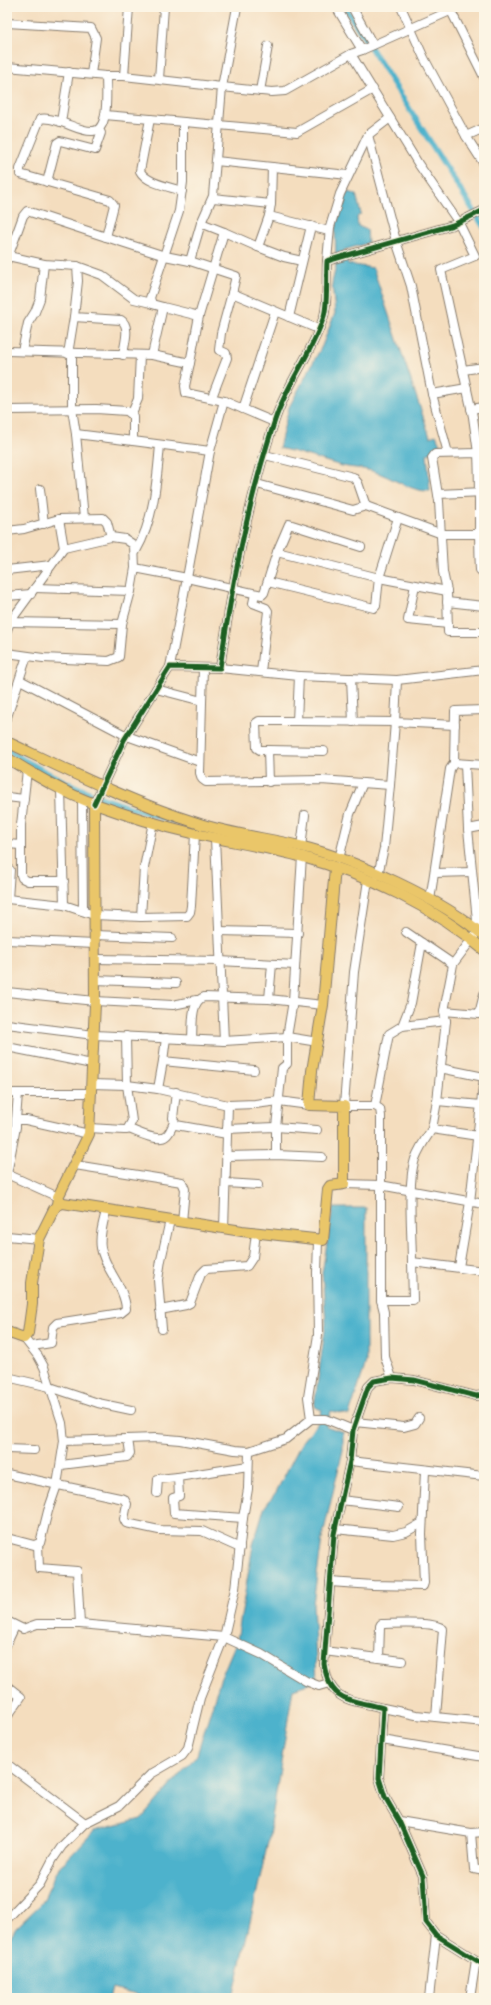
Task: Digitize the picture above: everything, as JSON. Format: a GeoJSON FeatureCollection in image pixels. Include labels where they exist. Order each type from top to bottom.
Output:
{"type":"FeatureCollection","features":[{"type":"Feature","properties":{"kind":"main road"},"geometry":{"type":"LineString","coordinates":[[7,742],[98,796],[153,822],[194,834],[301,851]]}},
{"type":"Feature","properties":{"kind":"main road"},"geometry":{"type":"LineString","coordinates":[[7,758],[61,789],[82,799],[98,796],[301,851],[337,864],[378,875],[430,900],[477,936],[484,950]]}},
{"type":"Feature","properties":{"kind":"main road"},"geometry":{"type":"LineString","coordinates":[[7,1332],[24,1338],[28,1333],[32,1304],[32,1283],[39,1239],[75,1165],[89,1131],[95,1001],[94,915],[98,796]]}},
{"type":"Feature","properties":{"kind":"main road"},"geometry":{"type":"LineString","coordinates":[[337,864],[411,900],[449,923],[477,936]]}},
{"type":"Feature","properties":{"kind":"main road"},"geometry":{"type":"LineString","coordinates":[[58,1201],[106,1211],[256,1233],[323,1240],[328,1189],[330,1186],[344,1184],[344,1106],[309,1105],[312,1071],[323,1005],[337,864]]}},
{"type":"Feature","properties":{"kind":"street"},"geometry":{"type":"LineString","coordinates":[[124,76],[129,7]]}},
{"type":"Feature","properties":{"kind":"street"},"geometry":{"type":"LineString","coordinates":[[159,80],[164,7]]}},
{"type":"Feature","properties":{"kind":"street"},"geometry":{"type":"LineString","coordinates":[[190,261],[201,223],[213,198],[222,86],[237,7]]}},
{"type":"Feature","properties":{"kind":"street"},"geometry":{"type":"LineString","coordinates":[[336,7],[368,47]]}},
{"type":"Feature","properties":{"kind":"street"},"geometry":{"type":"LineString","coordinates":[[352,7],[368,47]]}},
{"type":"Feature","properties":{"kind":"street"},"geometry":{"type":"LineString","coordinates":[[401,7],[410,30],[466,136],[484,164]]}},
{"type":"Feature","properties":{"kind":"street"},"geometry":{"type":"LineString","coordinates":[[7,67],[106,76],[124,76],[272,92],[285,90],[295,86],[351,54],[410,30],[450,9],[459,7]]}},
{"type":"Feature","properties":{"kind":"street"},"geometry":{"type":"LineString","coordinates":[[450,9],[484,77]]}},
{"type":"Feature","properties":{"kind":"street"},"geometry":{"type":"LineString","coordinates":[[7,23],[92,28],[96,38],[91,74]]}},
{"type":"Feature","properties":{"kind":"street"},"geometry":{"type":"LineString","coordinates":[[260,91],[268,46]]}},
{"type":"Feature","properties":{"kind":"street"},"geometry":{"type":"LineString","coordinates":[[351,54],[419,165],[462,222],[475,256],[441,270],[481,453],[482,492],[480,570],[484,573]]}},
{"type":"Feature","properties":{"kind":"street"},"geometry":{"type":"LineString","coordinates":[[61,122],[69,72]]}},
{"type":"Feature","properties":{"kind":"street"},"geometry":{"type":"LineString","coordinates":[[106,76],[104,124],[99,130],[88,131],[49,118],[40,119],[20,169],[20,174],[110,200],[114,206],[106,237]]}},
{"type":"Feature","properties":{"kind":"street"},"geometry":{"type":"LineString","coordinates":[[105,115],[297,132],[372,89]]}},
{"type":"Feature","properties":{"kind":"street"},"geometry":{"type":"LineString","coordinates":[[220,668],[232,589],[242,539],[274,422],[282,397],[318,329],[324,314],[335,259],[329,231],[340,194],[348,174],[368,135],[390,118]]}},
{"type":"Feature","properties":{"kind":"street"},"geometry":{"type":"LineString","coordinates":[[150,119],[140,171],[142,175],[148,178],[182,191]]}},
{"type":"Feature","properties":{"kind":"street"},"geometry":{"type":"LineString","coordinates":[[151,303],[150,298],[179,211],[182,191],[183,122]]}},
{"type":"Feature","properties":{"kind":"street"},"geometry":{"type":"LineString","coordinates":[[466,136],[484,128]]}},
{"type":"Feature","properties":{"kind":"street"},"geometry":{"type":"LineString","coordinates":[[47,182],[57,143],[60,141],[95,150],[101,133],[99,130]]}},
{"type":"Feature","properties":{"kind":"street"},"geometry":{"type":"LineString","coordinates":[[368,135],[396,241],[411,286],[432,394],[448,453]]}},
{"type":"Feature","properties":{"kind":"street"},"geometry":{"type":"LineString","coordinates":[[216,161],[348,174]]}},
{"type":"Feature","properties":{"kind":"street"},"geometry":{"type":"LineString","coordinates":[[258,247],[269,216],[271,204],[272,167]]}},
{"type":"Feature","properties":{"kind":"street"},"geometry":{"type":"LineString","coordinates":[[213,198],[271,204]]}},
{"type":"Feature","properties":{"kind":"street"},"geometry":{"type":"LineString","coordinates":[[199,316],[134,299],[102,275],[77,266],[44,264],[8,258],[23,216],[27,211],[164,256],[190,261],[236,276],[218,350],[226,353],[227,358],[212,397]]}},
{"type":"Feature","properties":{"kind":"street"},"geometry":{"type":"LineString","coordinates":[[335,259],[462,222],[483,211]]}},
{"type":"Feature","properties":{"kind":"street"},"geometry":{"type":"LineString","coordinates":[[269,216],[329,231]]}},
{"type":"Feature","properties":{"kind":"street"},"geometry":{"type":"LineString","coordinates":[[201,223],[284,257],[302,261]]}},
{"type":"Feature","properties":{"kind":"street"},"geometry":{"type":"LineString","coordinates":[[289,317],[311,226]]}},
{"type":"Feature","properties":{"kind":"street"},"geometry":{"type":"LineString","coordinates":[[224,232],[199,316],[184,386],[186,393],[212,397],[274,422]]}},
{"type":"Feature","properties":{"kind":"street"},"geometry":{"type":"LineString","coordinates":[[22,351],[28,324],[40,299],[44,264]]}},
{"type":"Feature","properties":{"kind":"street"},"geometry":{"type":"LineString","coordinates":[[77,266],[78,281],[70,354],[72,409],[76,434],[84,518]]}},
{"type":"Feature","properties":{"kind":"street"},"geometry":{"type":"LineString","coordinates":[[232,293],[318,329]]}},
{"type":"Feature","properties":{"kind":"street"},"geometry":{"type":"LineString","coordinates":[[152,355],[163,307]]}},
{"type":"Feature","properties":{"kind":"street"},"geometry":{"type":"LineString","coordinates":[[243,409],[275,312]]}},
{"type":"Feature","properties":{"kind":"street"},"geometry":{"type":"LineString","coordinates":[[74,318],[121,320],[124,322],[126,328],[123,355]]}},
{"type":"Feature","properties":{"kind":"street"},"geometry":{"type":"LineString","coordinates":[[7,350],[70,354],[152,355],[190,363]]}},
{"type":"Feature","properties":{"kind":"street"},"geometry":{"type":"LineString","coordinates":[[133,440],[134,422],[132,413],[138,399],[140,355]]}},
{"type":"Feature","properties":{"kind":"street"},"geometry":{"type":"LineString","coordinates":[[463,370],[484,367]]}},
{"type":"Feature","properties":{"kind":"street"},"geometry":{"type":"LineString","coordinates":[[432,394],[467,388]]}},
{"type":"Feature","properties":{"kind":"street"},"geometry":{"type":"LineString","coordinates":[[98,796],[127,736],[170,667],[210,451],[224,401]]}},
{"type":"Feature","properties":{"kind":"street"},"geometry":{"type":"LineString","coordinates":[[471,409],[484,407]]}},
{"type":"Feature","properties":{"kind":"street"},"geometry":{"type":"LineString","coordinates":[[7,410],[121,410],[132,413]]}},
{"type":"Feature","properties":{"kind":"street"},"geometry":{"type":"LineString","coordinates":[[76,434],[133,440],[160,446],[210,451]]}},
{"type":"Feature","properties":{"kind":"street"},"geometry":{"type":"LineString","coordinates":[[136,551],[147,528],[158,472],[160,446]]}},
{"type":"Feature","properties":{"kind":"street"},"geometry":{"type":"LineString","coordinates":[[481,453],[448,453],[433,456],[442,534],[443,572],[447,591],[448,632],[484,632]]}},
{"type":"Feature","properties":{"kind":"street"},"geometry":{"type":"LineString","coordinates":[[265,455],[353,477],[358,484],[366,506]]}},
{"type":"Feature","properties":{"kind":"street"},"geometry":{"type":"LineString","coordinates":[[257,484],[353,510],[366,506],[442,534],[481,534]]}},
{"type":"Feature","properties":{"kind":"street"},"geometry":{"type":"LineString","coordinates":[[40,490],[44,524]]}},
{"type":"Feature","properties":{"kind":"street"},"geometry":{"type":"LineString","coordinates":[[438,494],[482,492]]}},
{"type":"Feature","properties":{"kind":"street"},"geometry":{"type":"LineString","coordinates":[[7,531],[44,524],[59,519],[103,518],[107,522],[111,537]]}},
{"type":"Feature","properties":{"kind":"street"},"geometry":{"type":"LineString","coordinates":[[268,582],[371,609],[376,606],[379,578],[398,518]]}},
{"type":"Feature","properties":{"kind":"street"},"geometry":{"type":"LineString","coordinates":[[59,519],[64,548]]}},
{"type":"Feature","properties":{"kind":"street"},"geometry":{"type":"LineString","coordinates":[[135,568],[262,595],[268,582],[286,527],[289,524],[361,547]]}},
{"type":"Feature","properties":{"kind":"street"},"geometry":{"type":"LineString","coordinates":[[7,653],[27,656],[101,661],[115,660],[120,654],[122,624],[131,591],[135,568],[136,551],[134,545],[131,542],[111,537],[64,548],[9,626]]}},
{"type":"Feature","properties":{"kind":"street"},"geometry":{"type":"LineString","coordinates":[[277,552],[379,578],[447,591]]}},
{"type":"Feature","properties":{"kind":"street"},"geometry":{"type":"LineString","coordinates":[[7,570],[51,565]]}},
{"type":"Feature","properties":{"kind":"street"},"geometry":{"type":"LineString","coordinates":[[415,585],[408,620],[448,624]]}},
{"type":"Feature","properties":{"kind":"street"},"geometry":{"type":"LineString","coordinates":[[7,596],[33,591],[131,591]]}},
{"type":"Feature","properties":{"kind":"street"},"geometry":{"type":"LineString","coordinates":[[255,594],[254,603],[266,608],[268,611],[261,672]]}},
{"type":"Feature","properties":{"kind":"street"},"geometry":{"type":"LineString","coordinates":[[447,602],[484,606]]}},
{"type":"Feature","properties":{"kind":"street"},"geometry":{"type":"LineString","coordinates":[[9,626],[122,624]]}},
{"type":"Feature","properties":{"kind":"street"},"geometry":{"type":"LineString","coordinates":[[7,717],[27,656]]}},
{"type":"Feature","properties":{"kind":"street"},"geometry":{"type":"LineString","coordinates":[[170,667],[220,668],[299,676],[397,680],[484,670]]}},
{"type":"Feature","properties":{"kind":"street"},"geometry":{"type":"LineString","coordinates":[[203,668],[200,773],[202,779],[206,782],[321,780],[390,785]]}},
{"type":"Feature","properties":{"kind":"street"},"geometry":{"type":"LineString","coordinates":[[297,721],[299,676]]}},
{"type":"Feature","properties":{"kind":"street"},"geometry":{"type":"LineString","coordinates":[[351,678],[353,722]]}},
{"type":"Feature","properties":{"kind":"street"},"geometry":{"type":"LineString","coordinates":[[20,680],[127,736],[200,762]]}},
{"type":"Feature","properties":{"kind":"street"},"geometry":{"type":"LineString","coordinates":[[378,875],[384,848],[395,722],[397,680]]}},
{"type":"Feature","properties":{"kind":"street"},"geometry":{"type":"LineString","coordinates":[[156,690],[202,701]]}},
{"type":"Feature","properties":{"kind":"street"},"geometry":{"type":"LineString","coordinates":[[430,900],[450,768],[454,763],[455,711],[484,710]]}},
{"type":"Feature","properties":{"kind":"street"},"geometry":{"type":"LineString","coordinates":[[324,751],[260,750],[257,748],[256,723],[259,721],[297,721],[395,722],[455,725]]}},
{"type":"Feature","properties":{"kind":"street"},"geometry":{"type":"LineString","coordinates":[[268,750],[269,782]]}},
{"type":"Feature","properties":{"kind":"street"},"geometry":{"type":"LineString","coordinates":[[454,763],[484,765]]}},
{"type":"Feature","properties":{"kind":"street"},"geometry":{"type":"LineString","coordinates":[[382,1300],[413,1300],[412,1191],[415,1159],[432,1129],[437,1101],[446,1021],[444,1011],[453,964],[477,936],[468,829],[466,764]]}},
{"type":"Feature","properties":{"kind":"street"},"geometry":{"type":"LineString","coordinates":[[27,770],[21,845],[20,871],[22,878],[28,881],[64,881]]}},
{"type":"Feature","properties":{"kind":"street"},"geometry":{"type":"LineString","coordinates":[[337,864],[350,814],[363,783]]}},
{"type":"Feature","properties":{"kind":"street"},"geometry":{"type":"LineString","coordinates":[[61,789],[64,905]]}},
{"type":"Feature","properties":{"kind":"street"},"geometry":{"type":"LineString","coordinates":[[7,797],[24,800]]}},
{"type":"Feature","properties":{"kind":"street"},"geometry":{"type":"LineString","coordinates":[[82,799],[83,911]]}},
{"type":"Feature","properties":{"kind":"street"},"geometry":{"type":"LineString","coordinates":[[276,1155],[276,1127],[282,1068],[287,1064],[287,1037],[293,1001],[298,933],[301,851],[305,815]]}},
{"type":"Feature","properties":{"kind":"street"},"geometry":{"type":"LineString","coordinates":[[141,916],[144,868],[153,822]]}},
{"type":"Feature","properties":{"kind":"street"},"geometry":{"type":"LineString","coordinates":[[468,829],[484,826]]}},
{"type":"Feature","properties":{"kind":"street"},"geometry":{"type":"LineString","coordinates":[[20,871],[9,870],[8,899],[64,905],[94,915],[187,916],[190,912],[194,834]]}},
{"type":"Feature","properties":{"kind":"street"},"geometry":{"type":"LineString","coordinates":[[215,838],[224,1041]]}},
{"type":"Feature","properties":{"kind":"street"},"geometry":{"type":"LineString","coordinates":[[7,844],[21,845]]}},
{"type":"Feature","properties":{"kind":"street"},"geometry":{"type":"LineString","coordinates":[[434,873],[472,872]]}},
{"type":"Feature","properties":{"kind":"street"},"geometry":{"type":"LineString","coordinates":[[368,880],[354,972],[344,1106],[375,1106],[380,1109],[382,1300],[384,1312],[385,1357],[392,1378]]}},
{"type":"Feature","properties":{"kind":"street"},"geometry":{"type":"LineString","coordinates":[[219,931],[298,933]]}},
{"type":"Feature","properties":{"kind":"street"},"geometry":{"type":"LineString","coordinates":[[406,932],[453,964]]}},
{"type":"Feature","properties":{"kind":"street"},"geometry":{"type":"LineString","coordinates":[[7,940],[172,938]]}},
{"type":"Feature","properties":{"kind":"street"},"geometry":{"type":"LineString","coordinates":[[402,1026],[411,1003],[422,942]]}},
{"type":"Feature","properties":{"kind":"street"},"geometry":{"type":"LineString","coordinates":[[95,959],[220,961],[296,965]]}},
{"type":"Feature","properties":{"kind":"street"},"geometry":{"type":"LineString","coordinates":[[269,999],[272,964]]}},
{"type":"Feature","properties":{"kind":"street"},"geometry":{"type":"LineString","coordinates":[[95,980],[176,983]]}},
{"type":"Feature","properties":{"kind":"street"},"geometry":{"type":"LineString","coordinates":[[7,992],[95,1001],[173,1005],[204,997],[222,996],[293,1001],[323,1005]]}},
{"type":"Feature","properties":{"kind":"street"},"geometry":{"type":"LineString","coordinates":[[444,1011],[479,1014],[484,994]]}},
{"type":"Feature","properties":{"kind":"street"},"geometry":{"type":"LineString","coordinates":[[192,1039],[197,1000]]}},
{"type":"Feature","properties":{"kind":"street"},"geometry":{"type":"LineString","coordinates":[[375,1106],[387,1037],[392,1031],[402,1026],[446,1021]]}},
{"type":"Feature","properties":{"kind":"street"},"geometry":{"type":"LineString","coordinates":[[7,1024],[94,1035],[224,1041],[287,1037],[318,1042]]}},
{"type":"Feature","properties":{"kind":"street"},"geometry":{"type":"LineString","coordinates":[[126,1036],[127,1085],[132,1121],[129,1129]]}},
{"type":"Feature","properties":{"kind":"street"},"geometry":{"type":"LineString","coordinates":[[158,1089],[166,1038]]}},
{"type":"Feature","properties":{"kind":"street"},"geometry":{"type":"LineString","coordinates":[[7,1047],[92,1064]]}},
{"type":"Feature","properties":{"kind":"street"},"geometry":{"type":"LineString","coordinates":[[163,1061],[254,1070]]}},
{"type":"Feature","properties":{"kind":"street"},"geometry":{"type":"LineString","coordinates":[[440,1068],[484,1077],[470,1202],[459,1267]]}},
{"type":"Feature","properties":{"kind":"street"},"geometry":{"type":"LineString","coordinates":[[7,1093],[91,1089],[127,1085],[176,1092],[214,1103],[228,1105],[279,1101],[309,1105]]}},
{"type":"Feature","properties":{"kind":"street"},"geometry":{"type":"LineString","coordinates":[[16,1120],[26,1120],[89,1131],[129,1129],[156,1138],[162,1138],[167,1136],[174,1122],[173,1115],[176,1092]]}},
{"type":"Feature","properties":{"kind":"street"},"geometry":{"type":"LineString","coordinates":[[18,1093],[16,1127],[7,1174],[58,1201]]}},
{"type":"Feature","properties":{"kind":"street"},"geometry":{"type":"LineString","coordinates":[[437,1101],[481,1105]]}},
{"type":"Feature","properties":{"kind":"street"},"geometry":{"type":"LineString","coordinates":[[224,1228],[228,1105]]}},
{"type":"Feature","properties":{"kind":"street"},"geometry":{"type":"LineString","coordinates":[[174,1122],[184,1127],[227,1132],[276,1127],[317,1130]]}},
{"type":"Feature","properties":{"kind":"street"},"geometry":{"type":"LineString","coordinates":[[432,1129],[478,1136]]}},
{"type":"Feature","properties":{"kind":"street"},"geometry":{"type":"LineString","coordinates":[[226,1156],[276,1155],[322,1157]]}},
{"type":"Feature","properties":{"kind":"street"},"geometry":{"type":"LineString","coordinates":[[75,1165],[182,1182],[185,1189],[182,1222]]}},
{"type":"Feature","properties":{"kind":"street"},"geometry":{"type":"LineString","coordinates":[[226,1183],[258,1185]]}},
{"type":"Feature","properties":{"kind":"street"},"geometry":{"type":"LineString","coordinates":[[344,1184],[380,1185],[484,1204]]}},
{"type":"Feature","properties":{"kind":"street"},"geometry":{"type":"LineString","coordinates":[[32,1346],[51,1342],[53,1327],[57,1323],[121,1313],[126,1309],[123,1298],[104,1258],[101,1247],[106,1211]]}},
{"type":"Feature","properties":{"kind":"street"},"geometry":{"type":"LineString","coordinates":[[162,1329],[159,1273],[170,1220]]}},
{"type":"Feature","properties":{"kind":"street"},"geometry":{"type":"LineString","coordinates":[[160,1310],[190,1303],[201,1274],[206,1269],[247,1266],[253,1257],[256,1233]]}},
{"type":"Feature","properties":{"kind":"street"},"geometry":{"type":"LineString","coordinates":[[7,1236],[39,1239]]}},
{"type":"Feature","properties":{"kind":"street"},"geometry":{"type":"LineString","coordinates":[[311,1420],[308,1397],[318,1335],[316,1273],[318,1240]]}},
{"type":"Feature","properties":{"kind":"street"},"geometry":{"type":"LineString","coordinates":[[412,1262],[484,1271]]}},
{"type":"Feature","properties":{"kind":"street"},"geometry":{"type":"LineString","coordinates":[[24,1338],[32,1346],[38,1356],[62,1423],[64,1441],[57,1485],[48,1511],[43,1538],[38,1544],[39,1568],[77,1571],[80,1624]]}},
{"type":"Feature","properties":{"kind":"street"},"geometry":{"type":"LineString","coordinates":[[7,1377],[50,1387],[98,1403],[131,1410]]}},
{"type":"Feature","properties":{"kind":"street"},"geometry":{"type":"LineString","coordinates":[[484,1396],[476,1396],[414,1380],[392,1378],[374,1381],[368,1387],[354,1426],[350,1461],[335,1529],[324,1651],[324,1664],[329,1683],[332,1690],[340,1697],[383,1708],[436,1717],[484,1722]]}},
{"type":"Feature","properties":{"kind":"street"},"geometry":{"type":"LineString","coordinates":[[64,1441],[156,1438],[180,1440],[235,1450],[249,1451],[286,1439],[311,1420],[326,1419],[354,1426],[404,1427],[415,1424],[419,1418]]}},
{"type":"Feature","properties":{"kind":"street"},"geometry":{"type":"LineString","coordinates":[[61,1465],[127,1457],[130,1453],[128,1439]]}},
{"type":"Feature","properties":{"kind":"street"},"geometry":{"type":"LineString","coordinates":[[7,1449],[34,1450]]}},
{"type":"Feature","properties":{"kind":"street"},"geometry":{"type":"LineString","coordinates":[[7,1919],[40,1884],[53,1858],[62,1846],[85,1823],[119,1806],[151,1774],[182,1756],[188,1748],[200,1698],[224,1637],[235,1589],[243,1518],[248,1489],[249,1451]]}},
{"type":"Feature","properties":{"kind":"street"},"geometry":{"type":"LineString","coordinates":[[350,1461],[425,1471],[484,1476]]}},
{"type":"Feature","properties":{"kind":"street"},"geometry":{"type":"LineString","coordinates":[[157,1493],[158,1479],[248,1466]]}},
{"type":"Feature","properties":{"kind":"street"},"geometry":{"type":"LineString","coordinates":[[330,1582],[423,1586],[422,1523],[425,1471]]}},
{"type":"Feature","properties":{"kind":"street"},"geometry":{"type":"LineString","coordinates":[[7,1474],[124,1499],[127,1504],[124,1519],[126,1523],[159,1530],[202,1532],[240,1548]]}},
{"type":"Feature","properties":{"kind":"street"},"geometry":{"type":"LineString","coordinates":[[178,1477],[179,1496],[173,1498],[174,1513],[243,1518]]}},
{"type":"Feature","properties":{"kind":"street"},"geometry":{"type":"LineString","coordinates":[[341,1500],[399,1507]]}},
{"type":"Feature","properties":{"kind":"street"},"geometry":{"type":"LineString","coordinates":[[335,1529],[393,1535],[406,1532],[422,1523]]}},
{"type":"Feature","properties":{"kind":"street"},"geometry":{"type":"LineString","coordinates":[[7,1538],[38,1544]]}},
{"type":"Feature","properties":{"kind":"street"},"geometry":{"type":"LineString","coordinates":[[7,1621],[23,1629],[37,1624],[80,1624],[224,1637],[261,1654],[309,1682],[319,1686],[329,1683]]}},
{"type":"Feature","properties":{"kind":"street"},"geometry":{"type":"LineString","coordinates":[[378,1658],[381,1624],[440,1626],[443,1629],[436,1717]]}},
{"type":"Feature","properties":{"kind":"street"},"geometry":{"type":"LineString","coordinates":[[7,1643],[15,1626]]}},
{"type":"Feature","properties":{"kind":"street"},"geometry":{"type":"LineString","coordinates":[[324,1651],[402,1661]]}},
{"type":"Feature","properties":{"kind":"street"},"geometry":{"type":"LineString","coordinates":[[7,1686],[20,1697],[7,1717]]}},
{"type":"Feature","properties":{"kind":"street"},"geometry":{"type":"LineString","coordinates":[[383,1708],[379,1778],[381,1787],[399,1821],[423,1876],[426,1922],[436,1935],[484,1965]]}},
{"type":"Feature","properties":{"kind":"street"},"geometry":{"type":"LineString","coordinates":[[382,1740],[484,1757]]}},
{"type":"Feature","properties":{"kind":"street"},"geometry":{"type":"LineString","coordinates":[[7,1764],[85,1823]]}},
{"type":"Feature","properties":{"kind":"street"},"geometry":{"type":"LineString","coordinates":[[399,1821],[471,1833],[484,1832]]}},
{"type":"Feature","properties":{"kind":"street"},"geometry":{"type":"LineString","coordinates":[[471,1833],[474,1869],[484,1871]]}},
{"type":"Feature","properties":{"kind":"street"},"geometry":{"type":"LineString","coordinates":[[429,1998],[436,1935]]}},
{"type":"Feature","properties":{"kind":"street"},"geometry":{"type":"LineString","coordinates":[[470,1998],[476,1960]]}},
{"type":"Feature","properties":{"kind":"water"},"geometry":{"type":"Polygon","coordinates":[[[347,192],[356,194],[361,214],[357,217],[358,226],[367,230],[368,243],[344,250],[348,264],[373,268],[430,437],[436,435],[442,449],[427,454],[430,491],[415,489],[372,471],[342,466],[279,448],[289,407],[322,346],[335,313],[332,283],[336,266],[335,229],[347,192]]]}},
{"type":"Feature","properties":{"kind":"water"},"geometry":{"type":"Polygon","coordinates":[[[333,1208],[366,1208],[366,1363],[349,1415],[331,1411],[326,1426],[343,1432],[343,1450],[322,1539],[313,1604],[317,1681],[293,1689],[268,1842],[233,1998],[149,1998],[112,1989],[109,1998],[7,1998],[7,1943],[16,1928],[42,1903],[58,1869],[94,1831],[141,1819],[197,1755],[220,1680],[237,1640],[253,1545],[264,1508],[276,1492],[303,1440],[317,1424],[322,1410],[314,1407],[326,1323],[322,1273],[333,1208]]]}},
{"type":"Feature","properties":{"kind":"waterway"},"geometry":{"type":"LineString","coordinates":[[345,7],[484,227]]}},
{"type":"Feature","properties":{"kind":"waterway"},"geometry":{"type":"LineString","coordinates":[[7,750],[47,773],[87,792],[141,811],[195,827]]}},
{"type":"Feature","properties":{"kind":"waterway"},"geometry":{"type":"LineString","coordinates":[[435,908],[460,924],[484,943]]}},
{"type":"Feature","properties":{"kind":"cycle path"},"geometry":{"type":"LineString","coordinates":[[94,804],[124,740],[170,667],[220,668],[242,542],[265,450],[280,406],[313,342],[324,316],[327,261],[453,225],[484,210]]}},
{"type":"Feature","properties":{"kind":"cycle path"},"geometry":{"type":"LineString","coordinates":[[484,1395],[476,1396],[414,1380],[392,1378],[374,1381],[368,1387],[353,1430],[350,1461],[334,1534],[324,1664],[331,1686],[337,1693],[351,1700],[383,1708],[379,1778],[385,1797],[399,1821],[423,1876],[426,1922],[436,1935],[484,1965]]}}]}
